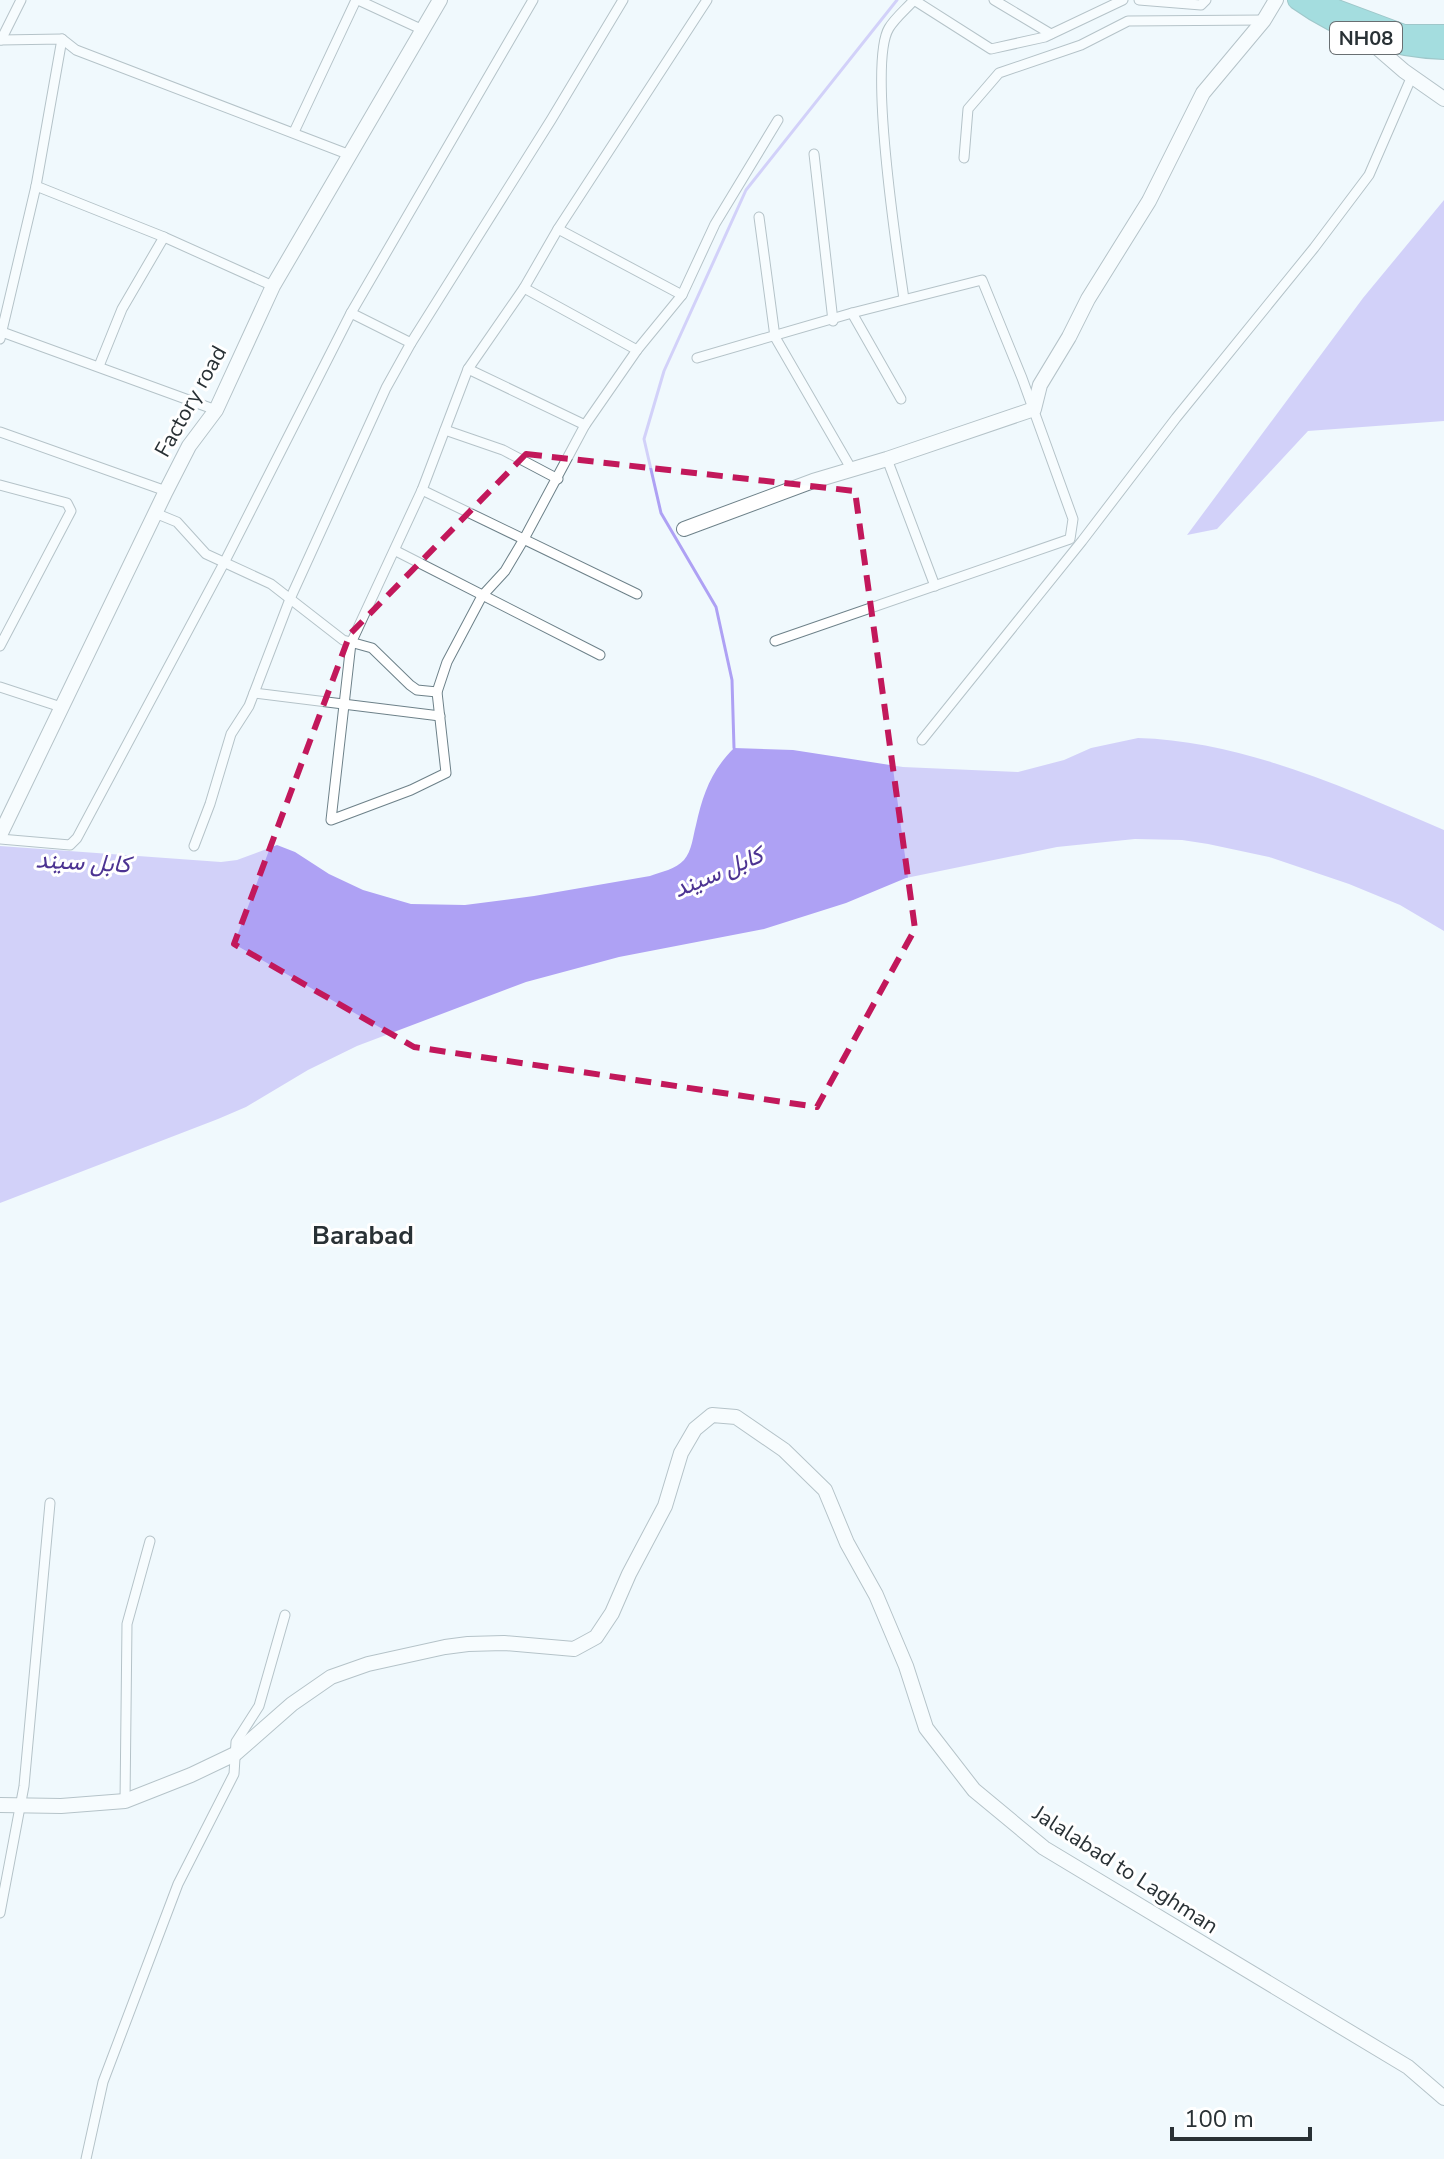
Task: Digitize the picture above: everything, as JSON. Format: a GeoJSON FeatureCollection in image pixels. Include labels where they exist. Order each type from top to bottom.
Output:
{"type":"FeatureCollection","features":[{"type":"Feature","properties":{"kind":"highway","name":"NH08"},"geometry":{"type":"LineString","coordinates":[[1297,0],[1367,39],[1416,49],[1444,50]]}},
{"type":"Feature","properties":{"kind":"highway","name":"NH08"},"geometry":{"type":"LineString","coordinates":[[1320,0],[1404,34],[1444,34]]}},
{"type":"Feature","properties":{"kind":"street"},"geometry":{"type":"LineString","coordinates":[[21,0],[1,40],[62,39],[76,50],[350,155]]}},
{"type":"Feature","properties":{"kind":"street"},"geometry":{"type":"LineString","coordinates":[[294,132],[357,0],[423,30]]}},
{"type":"Feature","properties":{"kind":"street","name":"Factory road"},"geometry":{"type":"LineString","coordinates":[[0,837],[155,513],[189,446],[216,410],[273,286],[440,0]]}},
{"type":"Feature","properties":{"kind":"street"},"geometry":{"type":"LineString","coordinates":[[0,837],[70,845],[77,838],[224,563],[351,313],[533,0]]}},
{"type":"Feature","properties":{"kind":"street"},"geometry":{"type":"LineString","coordinates":[[194,846],[231,734],[249,706],[290,599],[386,388],[623,0]]}},
{"type":"Feature","properties":{"kind":"street"},"geometry":{"type":"LineString","coordinates":[[707,0],[558,229],[524,288],[468,369],[396,551],[351,643],[331,820],[382,802],[446,773],[437,692],[447,662],[482,596],[505,571],[524,539],[585,425],[637,350],[682,295],[715,224],[778,120]]}},
{"type":"Feature","properties":{"kind":"street"},"geometry":{"type":"LineString","coordinates":[[904,299],[889,185],[881,77],[887,30],[914,0],[991,49],[1051,34],[1123,0]]}},
{"type":"Feature","properties":{"kind":"street"},"geometry":{"type":"LineString","coordinates":[[994,0],[1051,34]]}},
{"type":"Feature","properties":{"kind":"street"},"geometry":{"type":"LineString","coordinates":[[1139,0],[1201,5],[1206,0]]}},
{"type":"Feature","properties":{"kind":"street"},"geometry":{"type":"LineString","coordinates":[[1034,409],[1040,385],[1088,299],[1149,201],[1203,93],[1264,20],[1276,0]]}},
{"type":"Feature","properties":{"kind":"street"},"geometry":{"type":"LineString","coordinates":[[964,158],[968,109],[999,73],[1081,45],[1128,21],[1264,20]]}},
{"type":"Feature","properties":{"kind":"street"},"geometry":{"type":"LineString","coordinates":[[62,39],[36,186],[1,335],[99,366],[216,410]]}},
{"type":"Feature","properties":{"kind":"street"},"geometry":{"type":"LineString","coordinates":[[1367,39],[1408,74],[1444,99]]}},
{"type":"Feature","properties":{"kind":"street"},"geometry":{"type":"LineString","coordinates":[[922,740],[1369,175],[1416,49]]}},
{"type":"Feature","properties":{"kind":"street"},"geometry":{"type":"LineString","coordinates":[[814,154],[833,321]]}},
{"type":"Feature","properties":{"kind":"street"},"geometry":{"type":"LineString","coordinates":[[36,186],[164,237],[273,286]]}},
{"type":"Feature","properties":{"kind":"street"},"geometry":{"type":"LineString","coordinates":[[759,217],[775,337],[852,470]]}},
{"type":"Feature","properties":{"kind":"street"},"geometry":{"type":"LineString","coordinates":[[558,229],[682,295]]}},
{"type":"Feature","properties":{"kind":"street"},"geometry":{"type":"LineString","coordinates":[[99,366],[122,309],[164,237]]}},
{"type":"Feature","properties":{"kind":"street"},"geometry":{"type":"LineString","coordinates":[[697,358],[852,313],[982,280],[1034,409],[1073,519],[1070,539],[775,641]]}},
{"type":"Feature","properties":{"kind":"street"},"geometry":{"type":"LineString","coordinates":[[524,288],[637,350]]}},
{"type":"Feature","properties":{"kind":"street"},"geometry":{"type":"LineString","coordinates":[[351,313],[411,343]]}},
{"type":"Feature","properties":{"kind":"street"},"geometry":{"type":"LineString","coordinates":[[852,313],[901,399]]}},
{"type":"Feature","properties":{"kind":"street"},"geometry":{"type":"LineString","coordinates":[[468,369],[585,425]]}},
{"type":"Feature","properties":{"kind":"street"},"geometry":{"type":"LineString","coordinates":[[684,529],[813,481],[1034,409]]}},
{"type":"Feature","properties":{"kind":"street"},"geometry":{"type":"LineString","coordinates":[[445,430],[503,450],[558,479]]}},
{"type":"Feature","properties":{"kind":"street"},"geometry":{"type":"LineString","coordinates":[[0,432],[166,491]]}},
{"type":"Feature","properties":{"kind":"street"},"geometry":{"type":"LineString","coordinates":[[887,459],[935,586]]}},
{"type":"Feature","properties":{"kind":"street"},"geometry":{"type":"LineString","coordinates":[[0,485],[67,503],[71,511],[0,646]]}},
{"type":"Feature","properties":{"kind":"street"},"geometry":{"type":"LineString","coordinates":[[422,490],[637,594]]}},
{"type":"Feature","properties":{"kind":"street"},"geometry":{"type":"LineString","coordinates":[[155,513],[177,522],[206,554],[254,574],[288,596],[333,633],[351,643],[372,648],[417,690],[437,692]]}},
{"type":"Feature","properties":{"kind":"street"},"geometry":{"type":"LineString","coordinates":[[396,551],[600,655]]}},
{"type":"Feature","properties":{"kind":"street"},"geometry":{"type":"LineString","coordinates":[[0,687],[61,707]]}},
{"type":"Feature","properties":{"kind":"street"},"geometry":{"type":"LineString","coordinates":[[254,693],[440,716]]}},
{"type":"Feature","properties":{"kind":"street","name":"Jalalabad to Laghman"},"geometry":{"type":"LineString","coordinates":[[0,1805],[61,1806],[125,1801],[235,1754],[292,1704],[331,1677],[368,1664],[468,1644],[504,1643],[574,1649],[596,1637],[612,1613],[665,1506],[681,1453],[695,1429],[712,1415],[736,1417],[784,1450],[825,1490],[847,1543],[882,1609],[906,1666],[926,1728],[974,1790],[1044,1848],[1408,2067],[1444,2098]]}},
{"type":"Feature","properties":{"kind":"street"},"geometry":{"type":"LineString","coordinates":[[0,1913],[20,1807],[50,1503]]}},
{"type":"Feature","properties":{"kind":"street"},"geometry":{"type":"LineString","coordinates":[[125,1801],[127,1624],[150,1541]]}},
{"type":"Feature","properties":{"kind":"street"},"geometry":{"type":"LineString","coordinates":[[86,2159],[109,2068],[178,1884],[234,1774],[236,1742],[259,1706],[285,1615]]}},
{"type":"Feature","properties":{"kind":"highlighted area"},"geometry":{"type":"Polygon","coordinates":[[[526,454],[855,491],[915,929],[817,1107],[414,1047],[234,944],[350,634],[526,454]]]}},
{"type":"Feature","properties":{"kind":"water"},"geometry":{"type":"Polygon","coordinates":[[[1444,200],[1444,421],[1308,431],[1217,529],[1187,535],[1363,298],[1444,200]]]}},
{"type":"Feature","properties":{"kind":"water","name":"کابل سيند"},"geometry":{"type":"Polygon","coordinates":[[[1138,738],[1178,741],[1256,758],[1333,784],[1444,830],[1444,931],[1400,905],[1269,857],[1182,840],[1135,839],[1057,847],[906,878],[846,903],[764,929],[619,957],[526,982],[357,1046],[218,1119],[0,1203],[0,846],[221,862],[237,860],[277,845],[363,890],[411,904],[465,905],[650,876],[677,866],[689,852],[709,784],[719,765],[734,748],[793,750],[903,767],[1018,772],[1064,760],[1091,748],[1138,738]]]}},
{"type":"Feature","properties":{"kind":"waterway"},"geometry":{"type":"LineString","coordinates":[[734,748],[732,680],[716,607],[661,513],[644,439],[664,371],[746,190],[897,0]]}},
{"type":"Feature","properties":{"kind":"district","name":"Barabad"},"geometry":{"type":"Point","coordinates":[363,1235]}}]}
